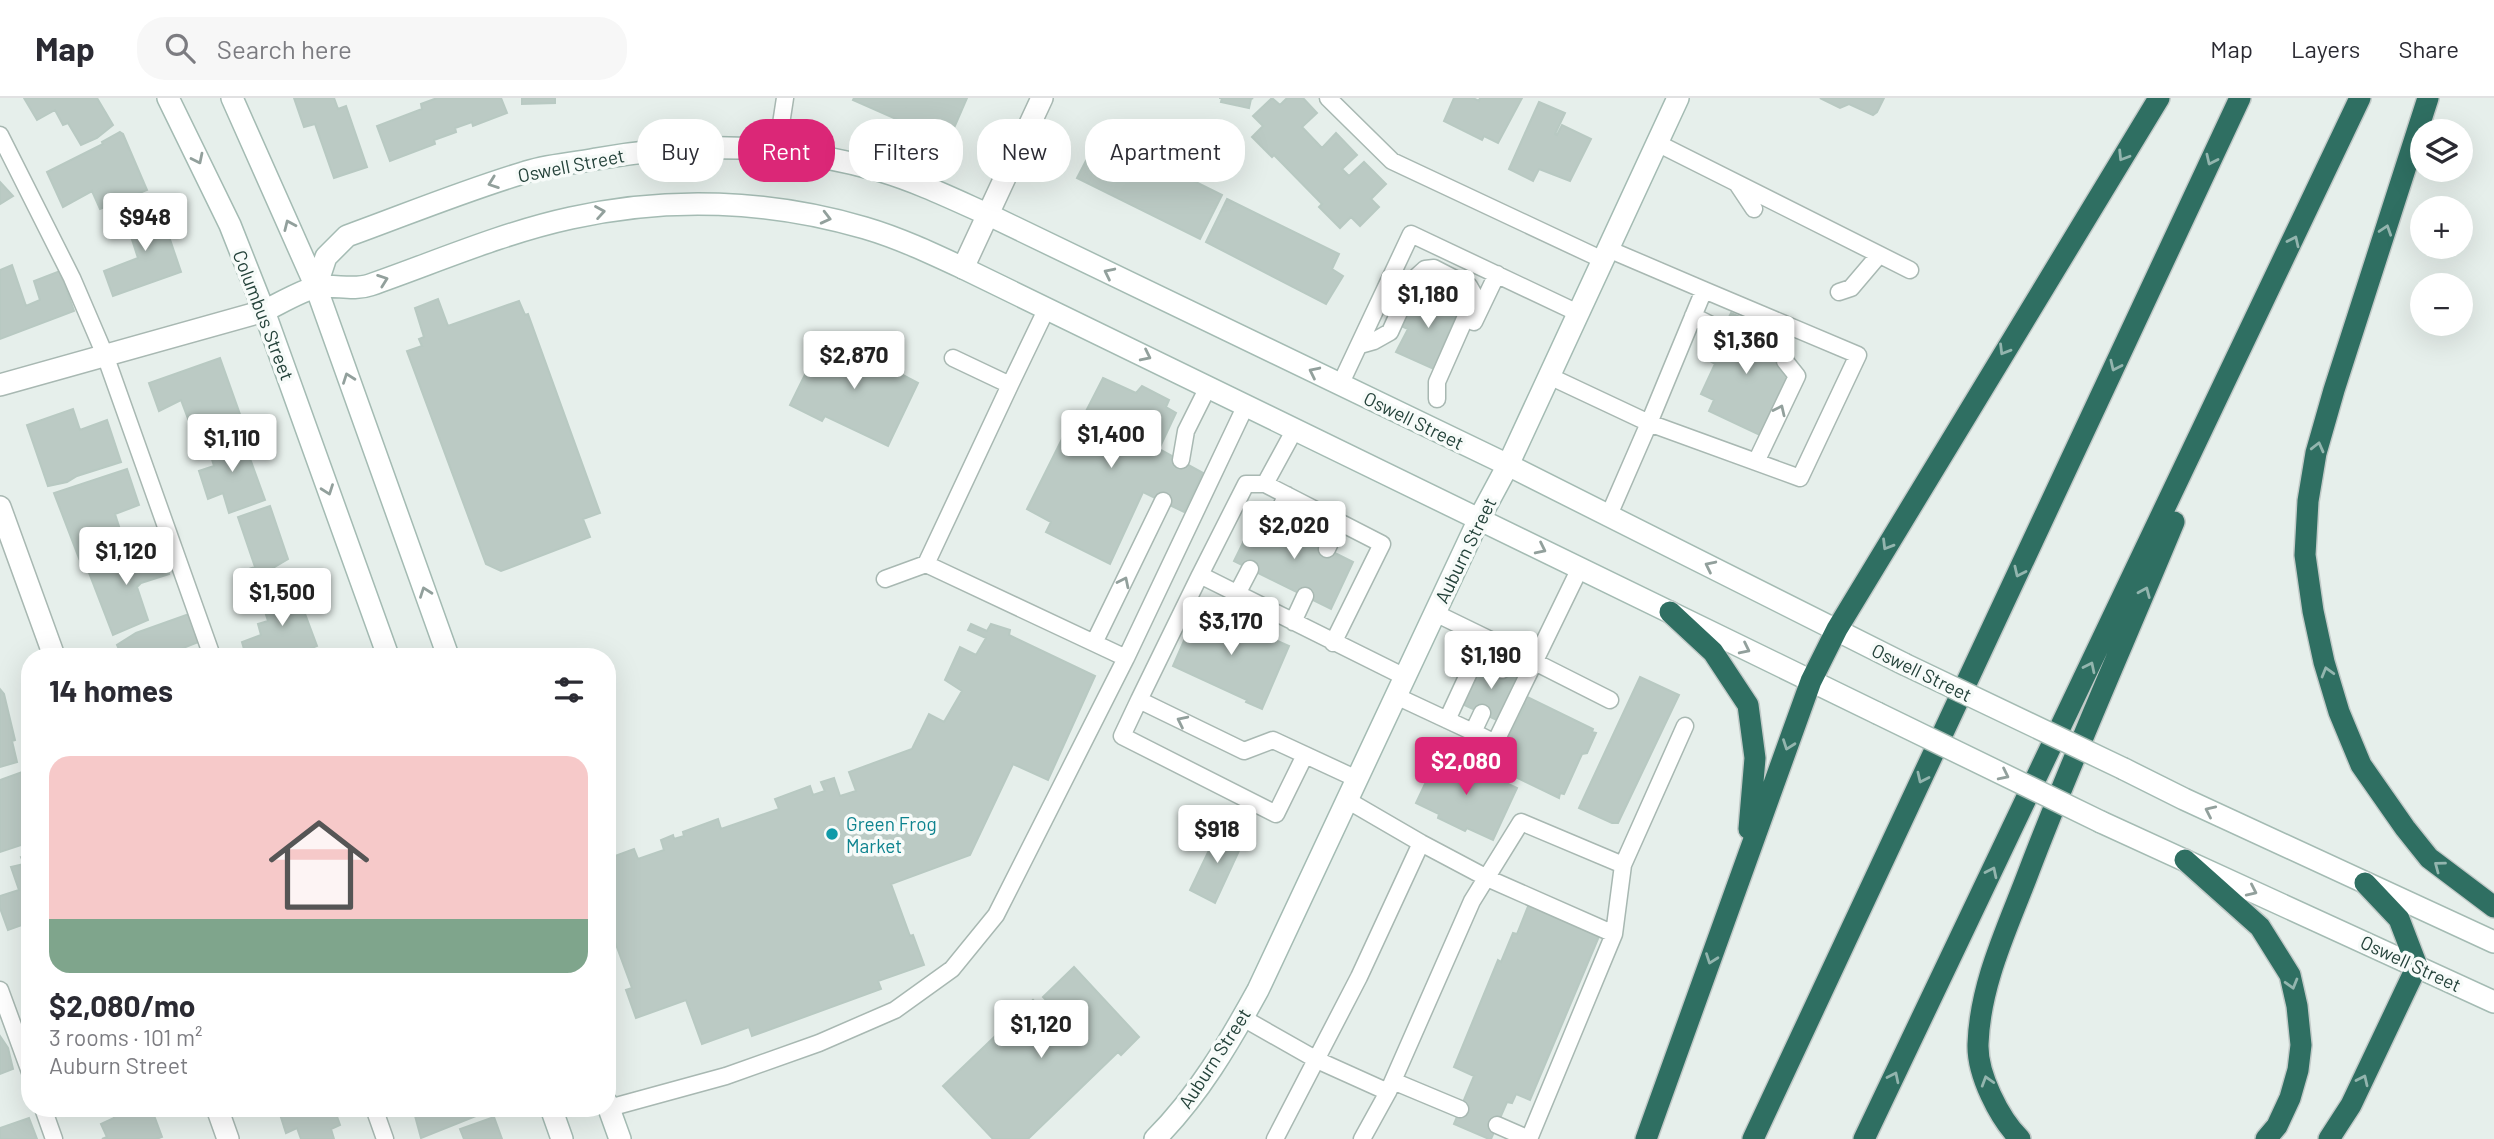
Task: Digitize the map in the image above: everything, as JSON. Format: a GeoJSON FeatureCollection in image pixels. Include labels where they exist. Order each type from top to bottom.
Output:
{"type":"FeatureCollection","features":[{"type":"Feature","properties":{"kind":"highway"},"geometry":{"type":"LineString","coordinates":[[1646,1139],[1811,681],[1837,629],[2159,98]]}},
{"type":"Feature","properties":{"kind":"highway"},"geometry":{"type":"LineString","coordinates":[[1753,1139],[2240,98]]}},
{"type":"Feature","properties":{"kind":"highway"},"geometry":{"type":"LineString","coordinates":[[1864,1139],[2279,273],[2360,98]]}},
{"type":"Feature","properties":{"kind":"highway"},"geometry":{"type":"LineString","coordinates":[[2428,98],[2316,453],[2308,501],[2305,555],[2324,662],[2339,712],[2361,765],[2429,858],[2494,906]]}},
{"type":"Feature","properties":{"kind":"highway"},"geometry":{"type":"LineString","coordinates":[[2020,1139],[1995,1108],[1978,1047],[1982,1008],[1990,973],[2041,839],[2279,273]]}},
{"type":"Feature","properties":{"kind":"highway"},"geometry":{"type":"LineString","coordinates":[[1670,612],[1713,652],[1748,705],[1755,758],[1747,857]]}},
{"type":"Feature","properties":{"kind":"highway"},"geometry":{"type":"LineString","coordinates":[[2185,860],[2260,927],[2290,975],[2297,1006],[2301,1045],[2298,1070],[2290,1098],[2277,1126],[2266,1139]]}},
{"type":"Feature","properties":{"kind":"highway"},"geometry":{"type":"LineString","coordinates":[[2329,1139],[2351,1105],[2417,966],[2399,919],[2365,883]]}},
{"type":"Feature","properties":{"kind":"main road","name":"Columbus Street"},"geometry":{"type":"LineString","coordinates":[[168,98],[230,225],[264,311],[385,648]]}},
{"type":"Feature","properties":{"kind":"main road"},"geometry":{"type":"LineString","coordinates":[[232,98],[316,287],[445,648]]}},
{"type":"Feature","properties":{"kind":"main road"},"geometry":{"type":"LineString","coordinates":[[963,268],[1042,98]]}},
{"type":"Feature","properties":{"kind":"main road","name":"Auburn Street"},"geometry":{"type":"LineString","coordinates":[[1155,1139],[1196,1091],[1243,1018],[1479,519],[1508,465],[1678,98]]}},
{"type":"Feature","properties":{"kind":"main road","name":"Oswell Street"},"geometry":{"type":"LineString","coordinates":[[316,287],[326,257],[347,236],[525,172],[645,151],[705,146],[738,148]]}},
{"type":"Feature","properties":{"kind":"main road","name":"Oswell Street"},"geometry":{"type":"LineString","coordinates":[[835,160],[882,171],[929,188],[989,215],[1508,465],[1904,664],[2184,799],[2494,942]]}},
{"type":"Feature","properties":{"kind":"main road","name":"Oswell Street"},"geometry":{"type":"LineString","coordinates":[[0,385],[264,311],[316,287],[363,288],[505,237],[570,218],[629,207],[689,203],[748,205],[808,214],[866,228],[913,245],[963,268],[2101,822],[2494,1002]]}},
{"type":"Feature","properties":{"kind":"main road"},"geometry":{"type":"LineString","coordinates":[[0,507],[51,648]]}},
{"type":"Feature","properties":{"kind":"main road"},"geometry":{"type":"LineString","coordinates":[[220,1117],[228,1139]]}},
{"type":"Feature","properties":{"kind":"main road"},"geometry":{"type":"LineString","coordinates":[[554,1117],[562,1139]]}},
{"type":"Feature","properties":{"kind":"main road"},"geometry":{"type":"LineString","coordinates":[[612,1117],[620,1139]]}},
{"type":"Feature","properties":{"kind":"lane"},"geometry":{"type":"LineString","coordinates":[[782,119],[785,98]]}},
{"type":"Feature","properties":{"kind":"lane"},"geometry":{"type":"LineString","coordinates":[[1328,98],[1392,161],[1606,255],[1704,290],[1858,355],[1800,478],[1649,423],[1549,376]]}},
{"type":"Feature","properties":{"kind":"lane"},"geometry":{"type":"LineString","coordinates":[[0,135],[72,278],[105,355],[209,648]]}},
{"type":"Feature","properties":{"kind":"lane"},"geometry":{"type":"LineString","coordinates":[[1657,143],[1910,270]]}},
{"type":"Feature","properties":{"kind":"lane"},"geometry":{"type":"LineString","coordinates":[[1736,182],[1754,209]]}},
{"type":"Feature","properties":{"kind":"lane"},"geometry":{"type":"LineString","coordinates":[[1340,385],[1411,234],[1578,313]]}},
{"type":"Feature","properties":{"kind":"lane"},"geometry":{"type":"LineString","coordinates":[[1839,292],[1851,288],[1879,255]]}},
{"type":"Feature","properties":{"kind":"lane"},"geometry":{"type":"LineString","coordinates":[[1360,345],[1390,332],[1414,279],[1424,269],[1434,268],[1469,286],[1472,293],[1471,305],[1437,382],[1437,399]]}},
{"type":"Feature","properties":{"kind":"lane"},"geometry":{"type":"LineString","coordinates":[[1425,425],[1497,274]]}},
{"type":"Feature","properties":{"kind":"lane"},"geometry":{"type":"LineString","coordinates":[[1609,515],[1704,290]]}},
{"type":"Feature","properties":{"kind":"lane"},"geometry":{"type":"LineString","coordinates":[[885,579],[926,564],[1046,308]]}},
{"type":"Feature","properties":{"kind":"lane"},"geometry":{"type":"LineString","coordinates":[[1693,316],[1711,325]]}},
{"type":"Feature","properties":{"kind":"lane"},"geometry":{"type":"LineString","coordinates":[[953,358],[1010,385]]}},
{"type":"Feature","properties":{"kind":"lane"},"geometry":{"type":"LineString","coordinates":[[1756,462],[1797,376],[1785,361]]}},
{"type":"Feature","properties":{"kind":"lane"},"geometry":{"type":"LineString","coordinates":[[1181,460],[1186,431],[1208,387]]}},
{"type":"Feature","properties":{"kind":"lane"},"geometry":{"type":"LineString","coordinates":[[616,1103],[726,1076],[819,1043],[895,1010],[952,969],[996,915],[1126,658],[1246,405]]}},
{"type":"Feature","properties":{"kind":"lane"},"geometry":{"type":"LineString","coordinates":[[1265,484],[1295,429]]}},
{"type":"Feature","properties":{"kind":"lane"},"geometry":{"type":"LineString","coordinates":[[1305,755],[1276,814],[1122,736],[1246,484],[1265,484],[1382,544],[1333,643]]}},
{"type":"Feature","properties":{"kind":"lane"},"geometry":{"type":"LineString","coordinates":[[1273,522],[1287,495]]}},
{"type":"Feature","properties":{"kind":"lane"},"geometry":{"type":"LineString","coordinates":[[1094,643],[1163,501]]}},
{"type":"Feature","properties":{"kind":"lane"},"geometry":{"type":"LineString","coordinates":[[1327,549],[1340,522]]}},
{"type":"Feature","properties":{"kind":"lane"},"geometry":{"type":"LineString","coordinates":[[926,564],[1126,658]]}},
{"type":"Feature","properties":{"kind":"lane"},"geometry":{"type":"LineString","coordinates":[[1200,575],[1333,643],[1447,720],[1496,743],[1580,568]]}},
{"type":"Feature","properties":{"kind":"lane"},"geometry":{"type":"LineString","coordinates":[[1237,594],[1250,569]]}},
{"type":"Feature","properties":{"kind":"lane"},"geometry":{"type":"LineString","coordinates":[[1293,622],[1305,596]]}},
{"type":"Feature","properties":{"kind":"lane"},"geometry":{"type":"LineString","coordinates":[[1435,613],[1609,700]]}},
{"type":"Feature","properties":{"kind":"lane"},"geometry":{"type":"LineString","coordinates":[[1447,720],[1485,638]]}},
{"type":"Feature","properties":{"kind":"lane"},"geometry":{"type":"LineString","coordinates":[[1502,670],[1511,650]]}},
{"type":"Feature","properties":{"kind":"lane"},"geometry":{"type":"LineString","coordinates":[[1139,700],[1244,751],[1273,740],[1357,779]]}},
{"type":"Feature","properties":{"kind":"lane"},"geometry":{"type":"LineString","coordinates":[[1473,732],[1482,713]]}},
{"type":"Feature","properties":{"kind":"lane"},"geometry":{"type":"LineString","coordinates":[[1497,1125],[1529,1139],[1614,934],[1623,865],[1685,726]]}},
{"type":"Feature","properties":{"kind":"lane"},"geometry":{"type":"LineString","coordinates":[[1347,800],[1487,878],[1614,934]]}},
{"type":"Feature","properties":{"kind":"lane"},"geometry":{"type":"LineString","coordinates":[[1363,1139],[1391,1086],[1472,901],[1521,822],[1623,865]]}},
{"type":"Feature","properties":{"kind":"lane"},"geometry":{"type":"LineString","coordinates":[[1275,1139],[1317,1060],[1421,843]]}},
{"type":"Feature","properties":{"kind":"lane"},"geometry":{"type":"LineString","coordinates":[[0,990],[21,1047]]}},
{"type":"Feature","properties":{"kind":"lane"},"geometry":{"type":"LineString","coordinates":[[1243,1018],[1317,1060],[1460,1109]]}},
{"type":"Feature","properties":{"kind":"lane"},"geometry":{"type":"LineString","coordinates":[[46,1117],[54,1139]]}},
{"type":"Feature","properties":{"kind":"lane"},"geometry":{"type":"LineString","coordinates":[[376,1117],[385,1139]]}},
{"type":"Feature","properties":{"kind":"building"},"geometry":{"type":"Polygon","coordinates":[[[24,98],[97,98],[113,125],[97,138],[81,145],[68,123],[63,125],[55,110],[37,120],[24,98]]]}},
{"type":"Feature","properties":{"kind":"building"},"geometry":{"type":"Polygon","coordinates":[[[294,98],[334,98],[338,109],[346,106],[367,167],[334,178],[315,124],[304,127],[294,98]]]}},
{"type":"Feature","properties":{"kind":"building"},"geometry":{"type":"Polygon","coordinates":[[[437,98],[501,98],[507,113],[473,126],[472,122],[455,128],[456,132],[434,140],[435,144],[390,161],[377,126],[422,109],[421,104],[437,98]]]}},
{"type":"Feature","properties":{"kind":"building"},"geometry":{"type":"Polygon","coordinates":[[[522,98],[555,98],[555,103],[522,104],[522,98]]]}},
{"type":"Feature","properties":{"kind":"building"},"geometry":{"type":"Polygon","coordinates":[[[967,98],[958,119],[896,119],[853,100],[967,98]]]}},
{"type":"Feature","properties":{"kind":"building"},"geometry":{"type":"Polygon","coordinates":[[[1222,98],[1253,98],[1249,108],[1221,102],[1222,98]]]}},
{"type":"Feature","properties":{"kind":"building"},"geometry":{"type":"Polygon","coordinates":[[[1272,98],[1280,105],[1287,98],[1303,98],[1317,113],[1302,127],[1322,148],[1336,133],[1357,155],[1342,169],[1349,176],[1364,162],[1386,184],[1371,199],[1379,207],[1360,226],[1351,217],[1340,228],[1319,207],[1322,204],[1274,155],[1272,157],[1252,137],[1263,126],[1253,116],[1272,98]]]}},
{"type":"Feature","properties":{"kind":"building"},"geometry":{"type":"Polygon","coordinates":[[[1454,98],[1473,98],[1479,101],[1480,98],[1522,98],[1498,143],[1484,136],[1482,140],[1444,121],[1454,98]]]}},
{"type":"Feature","properties":{"kind":"building"},"geometry":{"type":"Polygon","coordinates":[[[1820,98],[1884,98],[1873,115],[1849,104],[1840,108],[1820,98]]]}},
{"type":"Feature","properties":{"kind":"building"},"geometry":{"type":"Polygon","coordinates":[[[1539,102],[1565,113],[1555,134],[1557,135],[1562,125],[1591,139],[1570,181],[1539,169],[1533,181],[1509,169],[1539,102]]]}},
{"type":"Feature","properties":{"kind":"building"},"geometry":{"type":"Polygon","coordinates":[[[120,132],[147,190],[100,209],[92,191],[63,207],[47,172],[103,144],[102,142],[120,132]]]}},
{"type":"Feature","properties":{"kind":"building"},"geometry":{"type":"Polygon","coordinates":[[[1085,162],[1085,182],[1077,178],[1085,162]]]}},
{"type":"Feature","properties":{"kind":"building"},"geometry":{"type":"Polygon","coordinates":[[[0,182],[13,196],[0,204],[0,182]]]}},
{"type":"Feature","properties":{"kind":"building"},"geometry":{"type":"Polygon","coordinates":[[[1085,182],[1196,182],[1222,195],[1200,239],[1085,182]]]}},
{"type":"Feature","properties":{"kind":"building"},"geometry":{"type":"Polygon","coordinates":[[[1227,199],[1339,254],[1332,269],[1343,276],[1326,304],[1206,242],[1227,199]]]}},
{"type":"Feature","properties":{"kind":"building"},"geometry":{"type":"Polygon","coordinates":[[[158,204],[181,272],[113,296],[104,271],[138,258],[124,215],[158,204]]]}},
{"type":"Feature","properties":{"kind":"building"},"geometry":{"type":"Polygon","coordinates":[[[12,265],[26,306],[40,300],[34,281],[60,271],[74,311],[0,339],[0,270],[12,265]]]}},
{"type":"Feature","properties":{"kind":"building"},"geometry":{"type":"Polygon","coordinates":[[[1427,287],[1435,290],[1433,295],[1460,308],[1442,348],[1446,350],[1436,370],[1396,352],[1408,329],[1401,326],[1410,308],[1416,311],[1427,287]]]}},
{"type":"Feature","properties":{"kind":"building"},"geometry":{"type":"Polygon","coordinates":[[[438,299],[448,326],[519,301],[525,315],[528,314],[600,513],[583,519],[590,537],[501,571],[486,564],[407,351],[422,346],[419,339],[424,337],[415,308],[438,299]]]}},
{"type":"Feature","properties":{"kind":"building"},"geometry":{"type":"Polygon","coordinates":[[[1731,313],[1757,325],[1751,338],[1788,355],[1796,370],[1764,437],[1709,411],[1714,400],[1701,394],[1715,364],[1710,361],[1719,341],[1706,335],[1714,319],[1725,325],[1731,313]]]}},
{"type":"Feature","properties":{"kind":"building"},"geometry":{"type":"Polygon","coordinates":[[[825,334],[918,383],[888,446],[825,416],[822,421],[790,405],[825,334]]]}},
{"type":"Feature","properties":{"kind":"building"},"geometry":{"type":"Polygon","coordinates":[[[220,358],[242,420],[207,433],[202,420],[190,424],[181,400],[159,411],[149,383],[220,358]]]}},
{"type":"Feature","properties":{"kind":"building"},"geometry":{"type":"Polygon","coordinates":[[[1103,378],[1136,393],[1142,386],[1169,400],[1166,407],[1176,413],[1159,449],[1203,473],[1184,512],[1143,492],[1110,564],[1046,532],[1051,522],[1027,509],[1073,417],[1081,421],[1103,378]]]}},
{"type":"Feature","properties":{"kind":"building"},"geometry":{"type":"Polygon","coordinates":[[[73,409],[80,430],[107,420],[121,462],[77,476],[67,482],[48,486],[27,425],[73,409]]]}},
{"type":"Feature","properties":{"kind":"building"},"geometry":{"type":"Polygon","coordinates":[[[240,431],[265,500],[229,513],[223,493],[208,499],[199,471],[214,466],[207,443],[240,431]]]}},
{"type":"Feature","properties":{"kind":"building"},"geometry":{"type":"Polygon","coordinates":[[[127,469],[139,505],[115,514],[125,545],[113,550],[114,555],[82,566],[54,493],[127,469]]]}},
{"type":"Feature","properties":{"kind":"building"},"geometry":{"type":"Polygon","coordinates":[[[270,506],[288,559],[273,568],[278,584],[263,593],[248,597],[240,572],[255,567],[238,517],[270,506]]]}},
{"type":"Feature","properties":{"kind":"building"},"geometry":{"type":"Polygon","coordinates":[[[1257,514],[1353,562],[1331,609],[1234,561],[1257,514]]]}},
{"type":"Feature","properties":{"kind":"building"},"geometry":{"type":"Polygon","coordinates":[[[160,547],[169,574],[141,583],[137,587],[148,620],[113,635],[88,570],[160,547]]]}},
{"type":"Feature","properties":{"kind":"building"},"geometry":{"type":"Polygon","coordinates":[[[295,587],[317,646],[244,648],[242,642],[261,635],[258,624],[268,621],[261,599],[295,587]]]}},
{"type":"Feature","properties":{"kind":"building"},"geometry":{"type":"Polygon","coordinates":[[[1199,606],[1289,646],[1262,709],[1173,666],[1199,606]]]}},
{"type":"Feature","properties":{"kind":"building"},"geometry":{"type":"Polygon","coordinates":[[[189,614],[201,641],[183,648],[118,648],[117,645],[136,633],[189,614]]]}},
{"type":"Feature","properties":{"kind":"building","name":"Green Frog Market"},"geometry":{"type":"Polygon","coordinates":[[[971,624],[987,631],[991,624],[1010,630],[1009,635],[1095,676],[1048,780],[1013,764],[970,855],[891,884],[924,965],[878,981],[881,989],[752,1036],[749,1027],[702,1044],[686,1000],[636,1018],[626,990],[632,988],[616,944],[616,856],[634,849],[638,859],[664,850],[661,840],[673,835],[674,839],[684,836],[683,832],[718,819],[721,829],[779,809],[775,799],[810,786],[813,795],[825,791],[821,782],[834,778],[840,796],[856,791],[849,772],[912,749],[929,714],[944,722],[962,691],[945,680],[960,647],[976,655],[986,638],[968,630],[971,624]]]}},
{"type":"Feature","properties":{"kind":"building"},"geometry":{"type":"Polygon","coordinates":[[[1480,660],[1522,679],[1501,722],[1460,703],[1480,660]]]}},
{"type":"Feature","properties":{"kind":"building"},"geometry":{"type":"Polygon","coordinates":[[[1640,677],[1679,695],[1618,823],[1612,823],[1579,808],[1640,677]]]}},
{"type":"Feature","properties":{"kind":"building"},"geometry":{"type":"Polygon","coordinates":[[[0,689],[4,694],[15,740],[12,741],[17,762],[0,767],[0,689]]]}},
{"type":"Feature","properties":{"kind":"building"},"geometry":{"type":"Polygon","coordinates":[[[1523,695],[1593,729],[1592,732],[1596,733],[1587,753],[1582,754],[1564,794],[1560,793],[1559,798],[1499,769],[1496,763],[1525,705],[1523,695]]]}},
{"type":"Feature","properties":{"kind":"building"},"geometry":{"type":"Polygon","coordinates":[[[1440,752],[1517,788],[1493,840],[1467,828],[1465,831],[1438,818],[1439,814],[1416,803],[1440,752]]]}},
{"type":"Feature","properties":{"kind":"building"},"geometry":{"type":"Polygon","coordinates":[[[21,772],[21,845],[0,852],[0,780],[21,772]]]}},
{"type":"Feature","properties":{"kind":"building"},"geometry":{"type":"Polygon","coordinates":[[[1220,827],[1236,835],[1234,837],[1244,840],[1215,903],[1190,890],[1220,827]]]}},
{"type":"Feature","properties":{"kind":"building"},"geometry":{"type":"Polygon","coordinates":[[[21,865],[21,925],[8,930],[0,908],[0,896],[19,890],[11,867],[21,865]]]}},
{"type":"Feature","properties":{"kind":"building"},"geometry":{"type":"Polygon","coordinates":[[[1529,904],[1600,934],[1530,1100],[1516,1094],[1512,1103],[1507,1102],[1489,1139],[1454,1124],[1474,1076],[1454,1067],[1498,960],[1501,962],[1513,933],[1517,934],[1529,904]]]}},
{"type":"Feature","properties":{"kind":"building"},"geometry":{"type":"Polygon","coordinates":[[[1074,967],[1139,1037],[1121,1055],[1118,1052],[1028,1139],[993,1139],[943,1086],[1033,1000],[1040,1007],[1047,1001],[1043,997],[1074,967]]]}},
{"type":"Feature","properties":{"kind":"building"},"geometry":{"type":"Polygon","coordinates":[[[0,1036],[8,1048],[13,1069],[0,1074],[0,1036]]]}},
{"type":"Feature","properties":{"kind":"building"},"geometry":{"type":"Polygon","coordinates":[[[155,1117],[162,1137],[102,1139],[107,1137],[101,1124],[114,1118],[155,1117]]]}},
{"type":"Feature","properties":{"kind":"building"},"geometry":{"type":"Polygon","coordinates":[[[281,1117],[337,1117],[340,1125],[331,1129],[334,1139],[301,1139],[297,1128],[286,1133],[281,1117]]]}},
{"type":"Feature","properties":{"kind":"building"},"geometry":{"type":"Polygon","coordinates":[[[415,1117],[474,1117],[421,1138],[415,1117]]]}},
{"type":"Feature","properties":{"kind":"building"},"geometry":{"type":"Polygon","coordinates":[[[494,1117],[502,1139],[464,1139],[460,1129],[494,1117]]]}},
{"type":"Feature","properties":{"kind":"building"},"geometry":{"type":"Polygon","coordinates":[[[29,1118],[37,1139],[0,1139],[0,1128],[29,1118]]]}},
{"type":"Feature","properties":{"kind":"place","name":"Green Frog Market"},"geometry":{"type":"Point","coordinates":[832,834]}}]}
